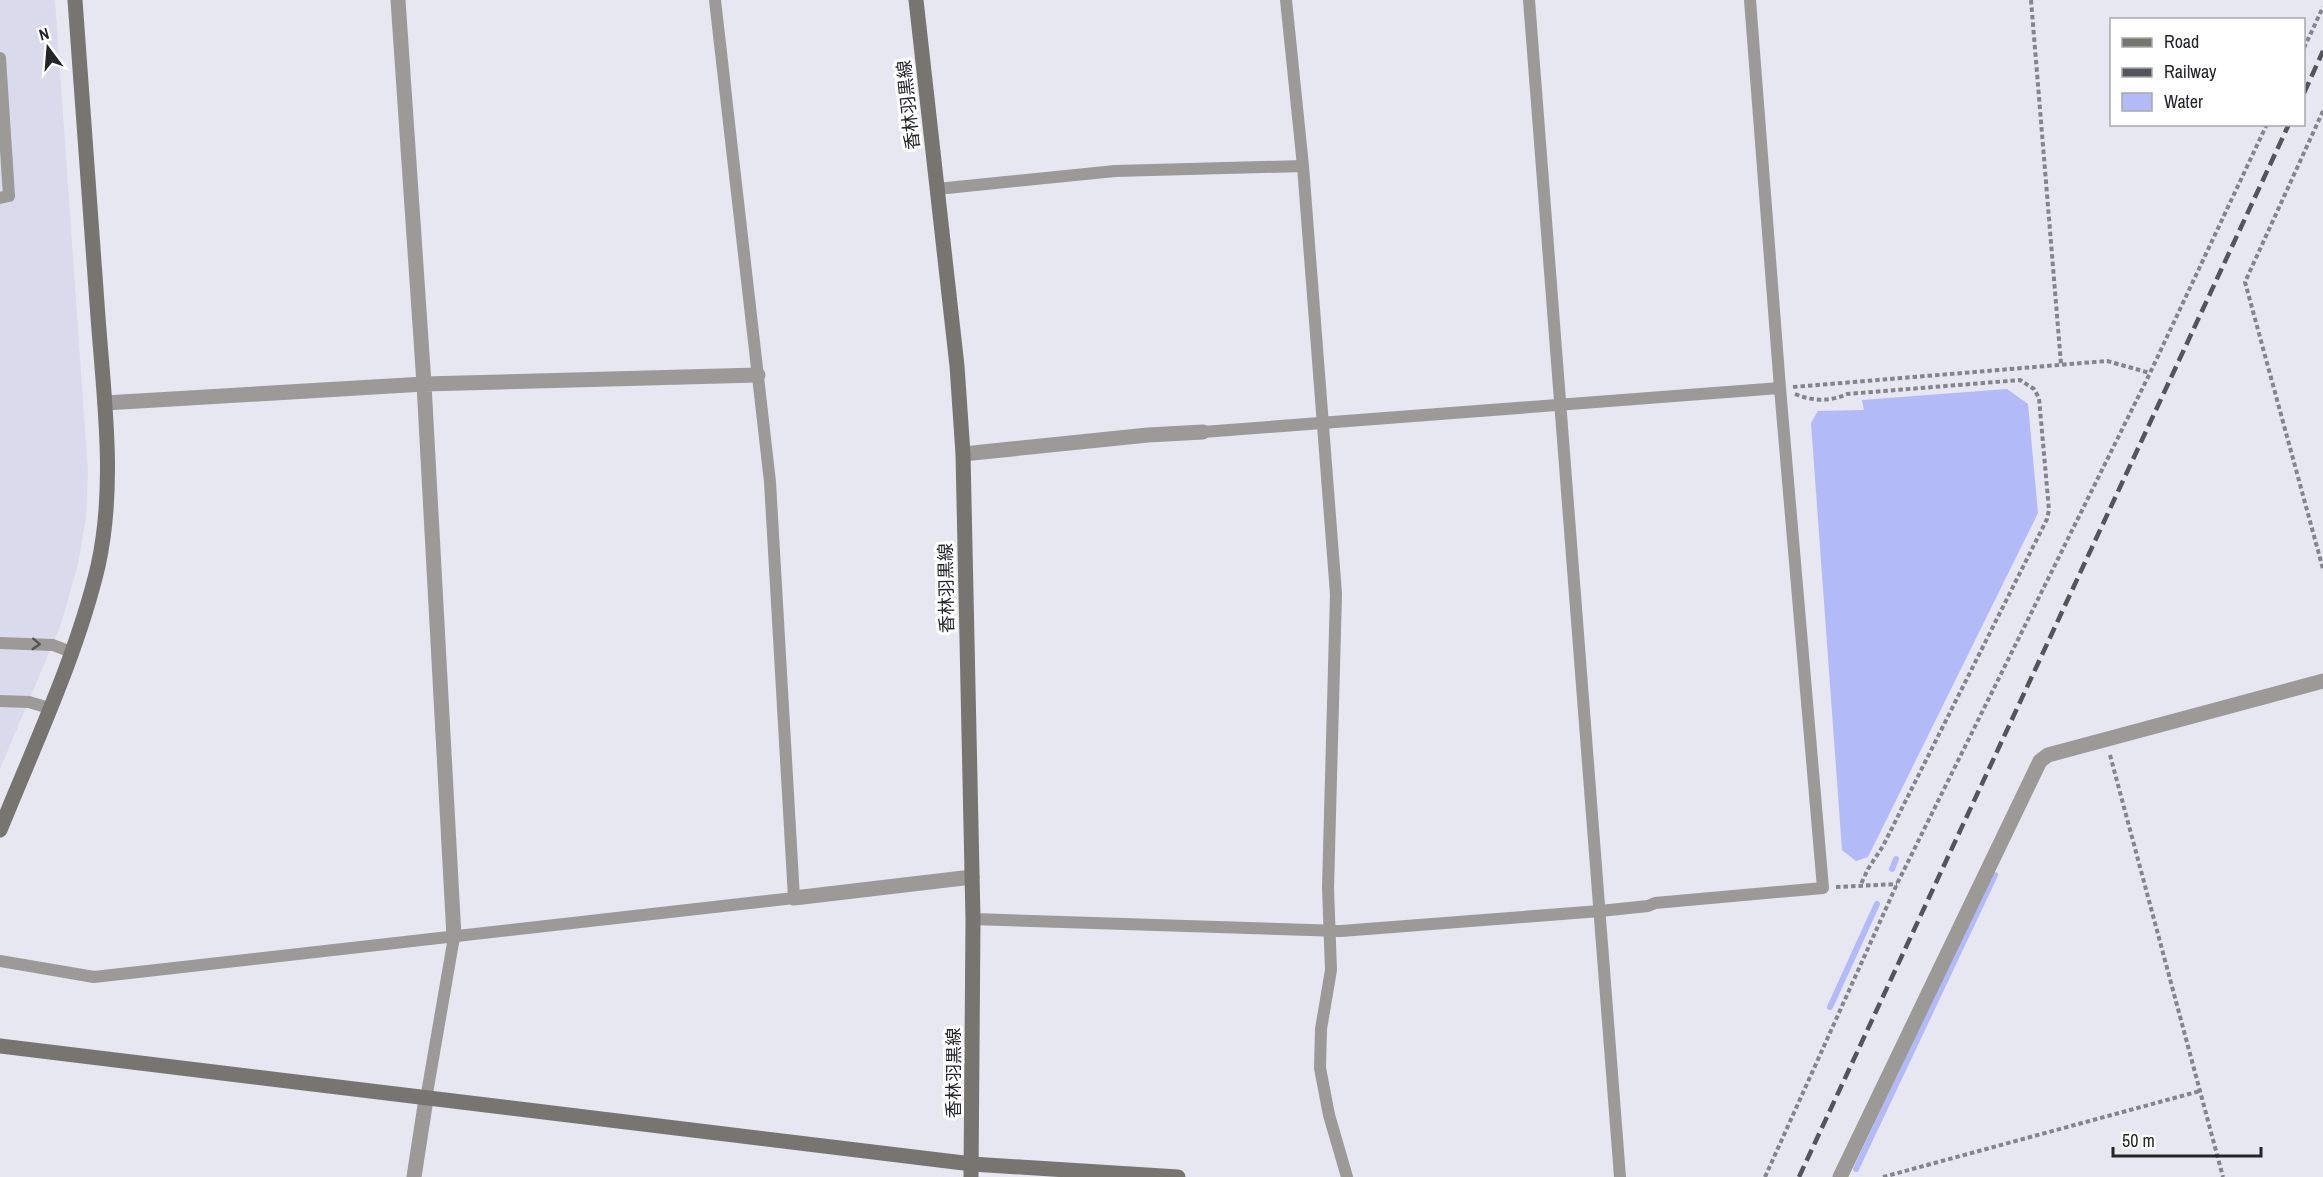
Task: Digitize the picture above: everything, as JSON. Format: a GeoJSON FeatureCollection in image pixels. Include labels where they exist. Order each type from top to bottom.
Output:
{"type":"FeatureCollection","features":[{"type":"Feature","properties":{"kind":"street"},"geometry":{"type":"LineString","coordinates":[[0,830],[71,652],[98,565],[103,532],[107,475],[105,403],[75,0]]}},
{"type":"Feature","properties":{"kind":"street"},"geometry":{"type":"LineString","coordinates":[[398,0],[423,384],[454,937]]}},
{"type":"Feature","properties":{"kind":"street","name":"香林羽黒線"},"geometry":{"type":"LineString","coordinates":[[916,0],[957,366],[963,454],[973,919],[971,1171]]}},
{"type":"Feature","properties":{"kind":"street"},"geometry":{"type":"LineString","coordinates":[[105,403],[423,384],[758,375]]}},
{"type":"Feature","properties":{"kind":"street"},"geometry":{"type":"LineString","coordinates":[[963,454],[1125,437],[1203,432]]}},
{"type":"Feature","properties":{"kind":"street"},"geometry":{"type":"LineString","coordinates":[[1840,1177],[2040,761],[2048,755],[2323,681]]}},
{"type":"Feature","properties":{"kind":"street"},"geometry":{"type":"LineString","coordinates":[[794,898],[972,877]]}},
{"type":"Feature","properties":{"kind":"street"},"geometry":{"type":"LineString","coordinates":[[0,1046],[426,1099],[971,1171],[1178,1177]]}},
{"type":"Feature","properties":{"kind":"street"},"geometry":{"type":"LineString","coordinates":[[414,1177],[426,1099]]}},
{"type":"Feature","properties":{"kind":"lane"},"geometry":{"type":"LineString","coordinates":[[0,962],[94,977],[794,898],[770,482],[715,0]]}},
{"type":"Feature","properties":{"kind":"lane"},"geometry":{"type":"LineString","coordinates":[[1286,0],[1303,166],[1336,594],[1328,888],[1331,970],[1320,1029],[1320,1068],[1326,1107],[1347,1177]]}},
{"type":"Feature","properties":{"kind":"lane"},"geometry":{"type":"LineString","coordinates":[[1529,0],[1620,1177]]}},
{"type":"Feature","properties":{"kind":"lane"},"geometry":{"type":"LineString","coordinates":[[973,919],[1330,931],[1600,911],[1648,906],[1655,903],[1823,888],[1780,388],[1750,0]]}},
{"type":"Feature","properties":{"kind":"lane"},"geometry":{"type":"LineString","coordinates":[[0,58],[9,196],[0,198]]}},
{"type":"Feature","properties":{"kind":"lane"},"geometry":{"type":"LineString","coordinates":[[937,189],[1114,171],[1303,166]]}},
{"type":"Feature","properties":{"kind":"lane"},"geometry":{"type":"LineString","coordinates":[[1203,432],[1780,388]]}},
{"type":"Feature","properties":{"kind":"lane"},"geometry":{"type":"LineString","coordinates":[[0,644],[53,645],[71,652]]}},
{"type":"Feature","properties":{"kind":"lane"},"geometry":{"type":"LineString","coordinates":[[0,701],[29,702],[49,708]]}},
{"type":"Feature","properties":{"kind":"lane"},"geometry":{"type":"LineString","coordinates":[[426,1099],[454,937]]}},
{"type":"Feature","properties":{"kind":"path"},"geometry":{"type":"LineString","coordinates":[[2031,0],[2061,364]]}},
{"type":"Feature","properties":{"kind":"path"},"geometry":{"type":"LineString","coordinates":[[2305,46],[2323,7]]}},
{"type":"Feature","properties":{"kind":"path"},"geometry":{"type":"LineString","coordinates":[[2323,111],[2245,282],[2323,568]]}},
{"type":"Feature","properties":{"kind":"path"},"geometry":{"type":"LineString","coordinates":[[1765,1177],[1896,884],[2150,373],[2266,126]]}},
{"type":"Feature","properties":{"kind":"path"},"geometry":{"type":"LineString","coordinates":[[1780,388],[2107,361],[2150,373]]}},
{"type":"Feature","properties":{"kind":"path"},"geometry":{"type":"LineString","coordinates":[[1780,388],[1810,400],[1838,399],[1847,394],[2020,380],[2034,389],[2038,398],[2049,510],[2047,519],[1884,846],[1868,869],[1862,884]]}},
{"type":"Feature","properties":{"kind":"path"},"geometry":{"type":"LineString","coordinates":[[2106,739],[2223,1177]]}},
{"type":"Feature","properties":{"kind":"path"},"geometry":{"type":"LineString","coordinates":[[1823,888],[1862,884],[1896,884]]}},
{"type":"Feature","properties":{"kind":"path"},"geometry":{"type":"LineString","coordinates":[[1883,1177],[2200,1091]]}},
{"type":"Feature","properties":{"kind":"shaded area"},"geometry":{"type":"Polygon","coordinates":[[[0,0],[55,0],[88,472],[86,517],[78,564],[61,624],[0,769],[0,0]]]}},
{"type":"Feature","properties":{"kind":"water"},"geometry":{"type":"Polygon","coordinates":[[[2007,389],[2028,404],[2038,513],[1868,857],[1856,861],[1842,850],[1811,423],[1818,411],[1864,410],[1862,400],[2007,389]]]}},
{"type":"Feature","properties":{"kind":"waterway"},"geometry":{"type":"LineString","coordinates":[[1892,869],[1896,859]]}},
{"type":"Feature","properties":{"kind":"waterway"},"geometry":{"type":"LineString","coordinates":[[1856,1169],[1995,875]]}},
{"type":"Feature","properties":{"kind":"waterway"},"geometry":{"type":"LineString","coordinates":[[1830,1007],[1877,904]]}},
{"type":"Feature","properties":{"kind":"railway"},"geometry":{"type":"LineString","coordinates":[[2305,91],[2323,51]]}},
{"type":"Feature","properties":{"kind":"railway"},"geometry":{"type":"LineString","coordinates":[[1799,1177],[2288,126]]}}]}
